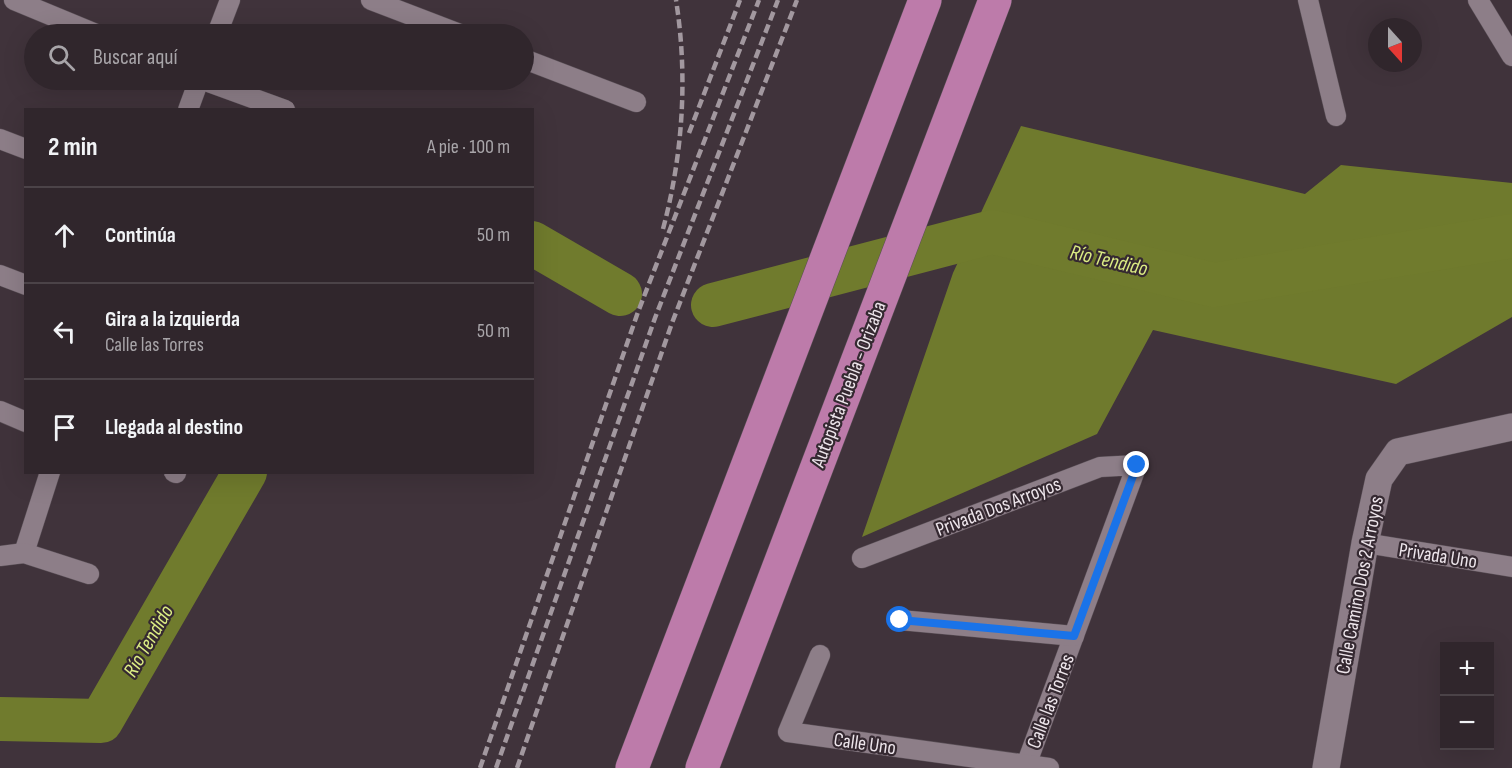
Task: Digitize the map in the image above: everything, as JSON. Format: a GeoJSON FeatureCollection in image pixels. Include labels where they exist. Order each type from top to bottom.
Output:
{"type":"FeatureCollection","features":[{"type":"Feature","properties":{"kind":"highway"},"geometry":{"type":"LineString","coordinates":[[632,768],[925,0]]}},
{"type":"Feature","properties":{"kind":"highway","name":"Autopista Puebla - Orizaba"},"geometry":{"type":"LineString","coordinates":[[702,768],[994,0]]}},
{"type":"Feature","properties":{"kind":"street"},"geometry":{"type":"LineString","coordinates":[[14,0],[72,24]]}},
{"type":"Feature","properties":{"kind":"street"},"geometry":{"type":"LineString","coordinates":[[221,24],[230,0]]}},
{"type":"Feature","properties":{"kind":"street"},"geometry":{"type":"LineString","coordinates":[[370,0],[434,24]]}},
{"type":"Feature","properties":{"kind":"street"},"geometry":{"type":"LineString","coordinates":[[1308,0],[1336,116]]}},
{"type":"Feature","properties":{"kind":"street"},"geometry":{"type":"LineString","coordinates":[[1478,0],[1512,56]]}},
{"type":"Feature","properties":{"kind":"street"},"geometry":{"type":"LineString","coordinates":[[534,63],[636,102]]}},
{"type":"Feature","properties":{"kind":"street"},"geometry":{"type":"LineString","coordinates":[[189,108],[197,90]]}},
{"type":"Feature","properties":{"kind":"street"},"geometry":{"type":"LineString","coordinates":[[229,90],[279,108]]}},
{"type":"Feature","properties":{"kind":"street"},"geometry":{"type":"LineString","coordinates":[[0,139],[24,148]]}},
{"type":"Feature","properties":{"kind":"street"},"geometry":{"type":"LineString","coordinates":[[0,275],[24,284]]}},
{"type":"Feature","properties":{"kind":"street"},"geometry":{"type":"LineString","coordinates":[[0,411],[24,421]]}},
{"type":"Feature","properties":{"kind":"street","name":"Calle Camino Dos 2 Arroyos"},"geometry":{"type":"LineString","coordinates":[[1326,768],[1365,543],[1379,479],[1398,452],[1512,428]]}},
{"type":"Feature","properties":{"kind":"street","name":"Privada Dos Arroyos"},"geometry":{"type":"LineString","coordinates":[[862,558],[1100,467],[1137,465]]}},
{"type":"Feature","properties":{"kind":"street","name":"Calle las Torres"},"geometry":{"type":"LineString","coordinates":[[1025,767],[1137,465]]}},
{"type":"Feature","properties":{"kind":"street"},"geometry":{"type":"LineString","coordinates":[[24,553],[49,474]]}},
{"type":"Feature","properties":{"kind":"street","name":"Privada Uno"},"geometry":{"type":"LineString","coordinates":[[1365,543],[1512,567]]}},
{"type":"Feature","properties":{"kind":"street"},"geometry":{"type":"LineString","coordinates":[[0,556],[24,553],[89,574]]}},
{"type":"Feature","properties":{"kind":"street"},"geometry":{"type":"LineString","coordinates":[[900,620],[1074,636]]}},
{"type":"Feature","properties":{"kind":"street","name":"Calle Uno"},"geometry":{"type":"LineString","coordinates":[[820,655],[788,732],[1025,767],[1049,768]]}},
{"type":"Feature","properties":{"kind":"green space"},"geometry":{"type":"Polygon","coordinates":[[[1021,126],[1305,194],[1341,165],[1512,183],[1512,317],[1396,384],[1153,330],[1097,434],[862,537],[953,273],[1021,126]]]}},
{"type":"Feature","properties":{"kind":"waterway","name":"Río Tendido"},"geometry":{"type":"LineString","coordinates":[[713,305],[992,232],[1214,285],[1512,236]]}},
{"type":"Feature","properties":{"kind":"waterway","name":"Río Tendido"},"geometry":{"type":"LineString","coordinates":[[534,244],[620,294]]}},
{"type":"Feature","properties":{"kind":"waterway","name":"Río Tendido"},"geometry":{"type":"LineString","coordinates":[[0,719],[101,721],[244,474]]}},
{"type":"Feature","properties":{"kind":"railway"},"geometry":{"type":"LineString","coordinates":[[663,229],[675,172],[682,115],[682,57],[676,0]]}},
{"type":"Feature","properties":{"kind":"railway"},"geometry":{"type":"LineString","coordinates":[[689,133],[740,0]]}},
{"type":"Feature","properties":{"kind":"railway"},"geometry":{"type":"LineString","coordinates":[[480,768],[638,312],[759,0]]}},
{"type":"Feature","properties":{"kind":"railway"},"geometry":{"type":"LineString","coordinates":[[496,768],[655,318],[778,0]]}},
{"type":"Feature","properties":{"kind":"railway"},"geometry":{"type":"LineString","coordinates":[[517,768],[672,323],[797,0]]}},
{"type":"Feature","properties":{"kind":"route"},"geometry":{"type":"LineString","coordinates":[[900,620],[1074,636],[1137,465]]}}]}
